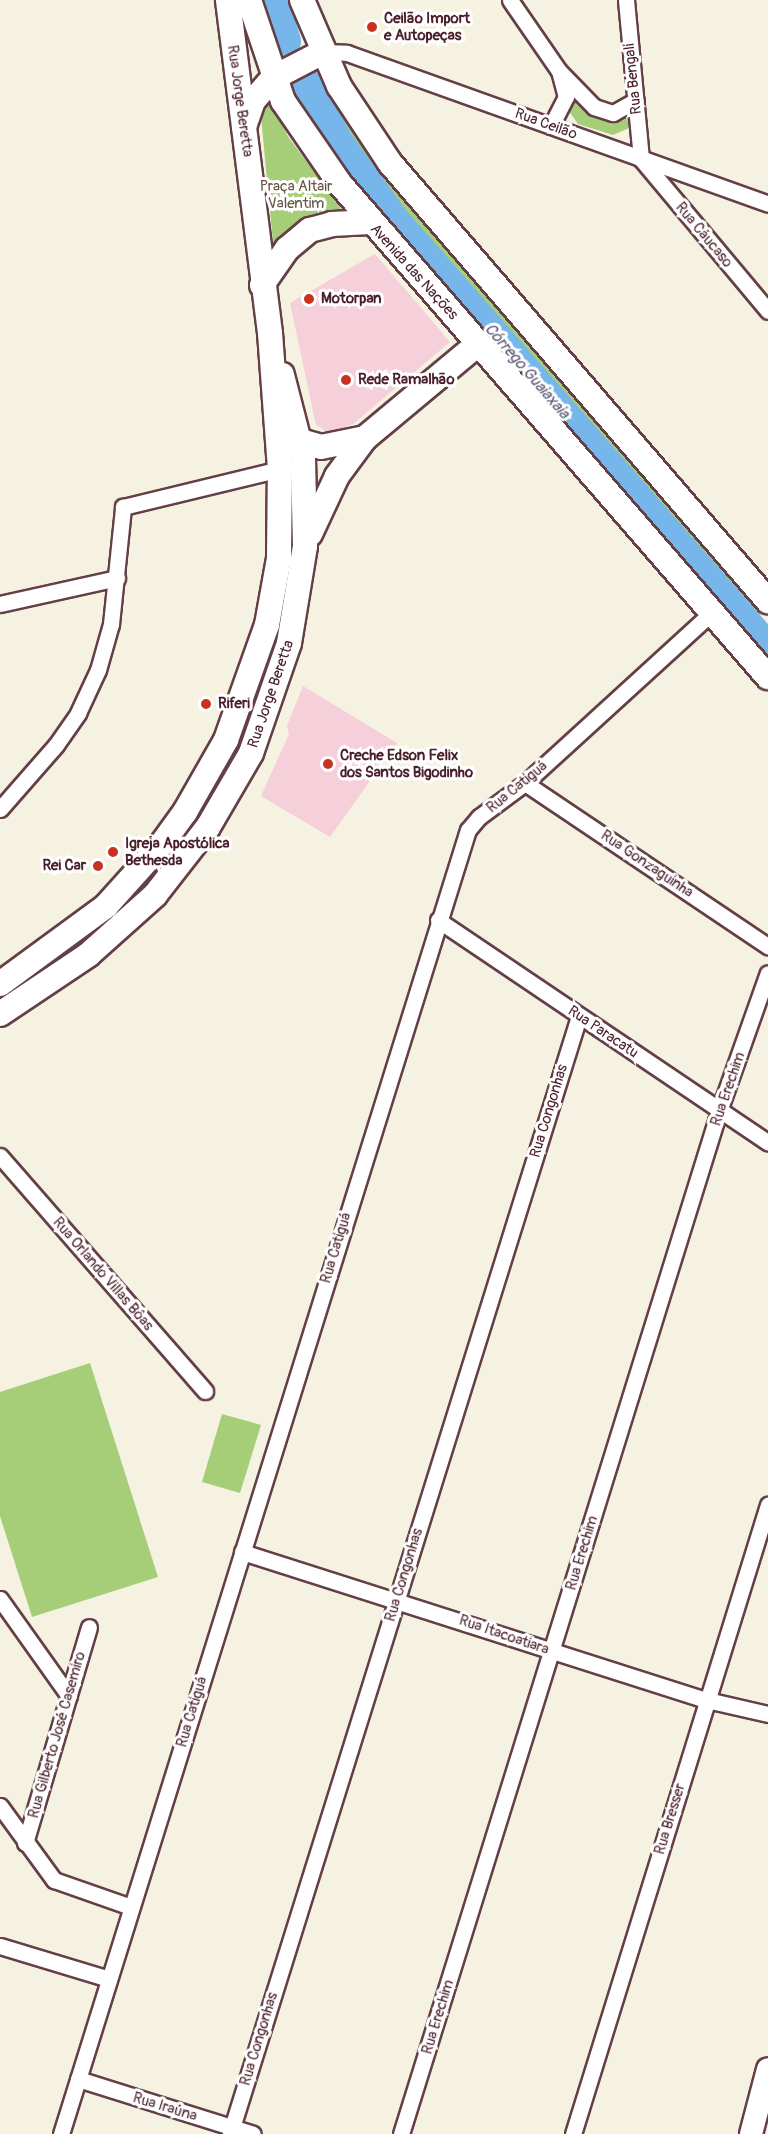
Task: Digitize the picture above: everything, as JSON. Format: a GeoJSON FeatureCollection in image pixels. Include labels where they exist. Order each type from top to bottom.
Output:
{"type":"FeatureCollection","features":[{"type":"Feature","properties":{"kind":"main road","name":"Rua Jorge Beretta"},"geometry":{"type":"LineString","coordinates":[[0,984],[106,906],[161,845],[207,777],[242,702],[267,625],[279,558],[279,469],[271,345],[228,0]]}},
{"type":"Feature","properties":{"kind":"main road","name":"Avenida das Nações"},"geometry":{"type":"LineString","coordinates":[[249,0],[273,78],[299,128],[370,222],[768,677]]}},
{"type":"Feature","properties":{"kind":"main road"},"geometry":{"type":"LineString","coordinates":[[302,0],[323,52],[354,111],[390,163],[764,588]]}},
{"type":"Feature","properties":{"kind":"main road"},"geometry":{"type":"LineString","coordinates":[[244,126],[253,101],[273,78],[323,52]]}},
{"type":"Feature","properties":{"kind":"main road"},"geometry":{"type":"LineString","coordinates":[[262,285],[286,249],[310,230],[332,224],[370,222]]}},
{"type":"Feature","properties":{"kind":"main road"},"geometry":{"type":"LineString","coordinates":[[305,546],[337,476],[365,438],[478,344]]}},
{"type":"Feature","properties":{"kind":"main road","name":"Rua Jorge Beretta"},"geometry":{"type":"LineString","coordinates":[[0,1014],[59,977],[122,927],[155,895],[208,828],[251,753],[278,682],[292,630],[305,546],[302,444],[271,345]]}},
{"type":"Feature","properties":{"kind":"main road"},"geometry":{"type":"LineString","coordinates":[[302,444],[336,447],[365,438]]}},
{"type":"Feature","properties":{"kind":"street"},"geometry":{"type":"LineString","coordinates":[[510,0],[559,71],[600,111],[621,111],[636,100]]}},
{"type":"Feature","properties":{"kind":"street","name":"Rua Bengali"},"geometry":{"type":"LineString","coordinates":[[626,0],[641,159]]}},
{"type":"Feature","properties":{"kind":"street","name":"Rua Ceilão"},"geometry":{"type":"LineString","coordinates":[[323,52],[347,53],[768,204]]}},
{"type":"Feature","properties":{"kind":"street"},"geometry":{"type":"LineString","coordinates":[[551,126],[566,97],[559,71]]}},
{"type":"Feature","properties":{"kind":"street","name":"Rua Cáucaso"},"geometry":{"type":"LineString","coordinates":[[641,159],[768,311]]}},
{"type":"Feature","properties":{"kind":"street"},"geometry":{"type":"LineString","coordinates":[[0,808],[29,780],[78,713],[106,646],[117,578],[120,515],[127,504],[279,469]]}},
{"type":"Feature","properties":{"kind":"street"},"geometry":{"type":"LineString","coordinates":[[0,604],[117,578]]}},
{"type":"Feature","properties":{"kind":"street","name":"Rua Catiguá"},"geometry":{"type":"LineString","coordinates":[[61,2134],[438,920],[468,830],[479,817],[525,783],[712,612]]}},
{"type":"Feature","properties":{"kind":"street","name":"Rua Gonzaguinha"},"geometry":{"type":"LineString","coordinates":[[525,783],[768,946]]}},
{"type":"Feature","properties":{"kind":"street","name":"Rua Paracatu"},"geometry":{"type":"LineString","coordinates":[[438,920],[768,1143]]}},
{"type":"Feature","properties":{"kind":"street","name":"Rua Erechim"},"geometry":{"type":"LineString","coordinates":[[401,2134],[720,1111],[768,973]]}},
{"type":"Feature","properties":{"kind":"street","name":"Rua Congonhas"},"geometry":{"type":"LineString","coordinates":[[231,2131],[579,1016]]}},
{"type":"Feature","properties":{"kind":"street","name":"Rua Orlando Villas Bôas"},"geometry":{"type":"LineString","coordinates":[[0,1156],[205,1391]]}},
{"type":"Feature","properties":{"kind":"street","name":"Rua Bresser"},"geometry":{"type":"LineString","coordinates":[[573,2134],[768,1505]]}},
{"type":"Feature","properties":{"kind":"street","name":"Rua Itacoatiara"},"geometry":{"type":"LineString","coordinates":[[242,1552],[397,1598],[552,1651],[708,1700],[768,1714]]}},
{"type":"Feature","properties":{"kind":"street"},"geometry":{"type":"LineString","coordinates":[[0,1599],[69,1696]]}},
{"type":"Feature","properties":{"kind":"street","name":"Rua Gilberto José Casemiro"},"geometry":{"type":"LineString","coordinates":[[25,1843],[89,1627]]}},
{"type":"Feature","properties":{"kind":"street"},"geometry":{"type":"LineString","coordinates":[[0,1806],[25,1843],[61,1885],[131,1907]]}},
{"type":"Feature","properties":{"kind":"street"},"geometry":{"type":"LineString","coordinates":[[0,1946],[109,1979]]}},
{"type":"Feature","properties":{"kind":"street"},"geometry":{"type":"LineString","coordinates":[[751,2134],[768,2069]]}},
{"type":"Feature","properties":{"kind":"street","name":"Rua Iraúna"},"geometry":{"type":"LineString","coordinates":[[78,2079],[231,2131],[253,2134]]}},
{"type":"Feature","properties":{"kind":"shaded area"},"geometry":{"type":"Polygon","coordinates":[[[375,254],[450,342],[353,424],[329,433],[316,425],[290,303],[375,254]]]}},
{"type":"Feature","properties":{"kind":"shaded area","name":"Creche Edson Felix dos Santos Bigodinho"},"geometry":{"type":"Polygon","coordinates":[[[303,686],[397,743],[330,837],[261,796],[289,734],[287,726],[303,686]]]}},
{"type":"Feature","properties":{"kind":"green space"},"geometry":{"type":"Polygon","coordinates":[[[314,85],[324,88],[381,172],[762,611],[753,620],[398,214],[344,140],[314,85]]]}},
{"type":"Feature","properties":{"kind":"green space"},"geometry":{"type":"Polygon","coordinates":[[[573,97],[601,117],[629,114],[629,128],[613,135],[578,124],[569,111],[573,97]]]}},
{"type":"Feature","properties":{"kind":"green space","name":"Praça Altair Valentim"},"geometry":{"type":"Polygon","coordinates":[[[270,102],[289,138],[343,211],[323,215],[274,253],[261,117],[270,102]]]}},
{"type":"Feature","properties":{"kind":"green space"},"geometry":{"type":"Polygon","coordinates":[[[90,1363],[158,1577],[32,1617],[0,1516],[0,1392],[90,1363]]]}},
{"type":"Feature","properties":{"kind":"green space"},"geometry":{"type":"Polygon","coordinates":[[[222,1414],[261,1425],[240,1493],[202,1482],[222,1414]]]}},
{"type":"Feature","properties":{"kind":"waterway","name":"Córrego Guaiaxaia"},"geometry":{"type":"LineString","coordinates":[[274,0],[286,41]]}},
{"type":"Feature","properties":{"kind":"waterway","name":"Córrego Guaiaxaia"},"geometry":{"type":"LineString","coordinates":[[305,81],[339,143],[393,218],[768,647]]}},
{"type":"Feature","properties":{"kind":"place","name":"Ceilão Import e Autopeças"},"geometry":{"type":"Point","coordinates":[372,27]}},
{"type":"Feature","properties":{"kind":"place","name":"Motorpan"},"geometry":{"type":"Point","coordinates":[309,299]}},
{"type":"Feature","properties":{"kind":"place","name":"Rede Ramalhão"},"geometry":{"type":"Point","coordinates":[346,380]}},
{"type":"Feature","properties":{"kind":"place","name":"Riferi"},"geometry":{"type":"Point","coordinates":[206,704]}},
{"type":"Feature","properties":{"kind":"place","name":"Creche Edson Felix dos Santos Bigodinho"},"geometry":{"type":"Point","coordinates":[328,764]}},
{"type":"Feature","properties":{"kind":"place","name":"Igreja Apostólica Bethesda"},"geometry":{"type":"Point","coordinates":[113,852]}},
{"type":"Feature","properties":{"kind":"place","name":"Rei Car"},"geometry":{"type":"Point","coordinates":[98,866]}}]}
